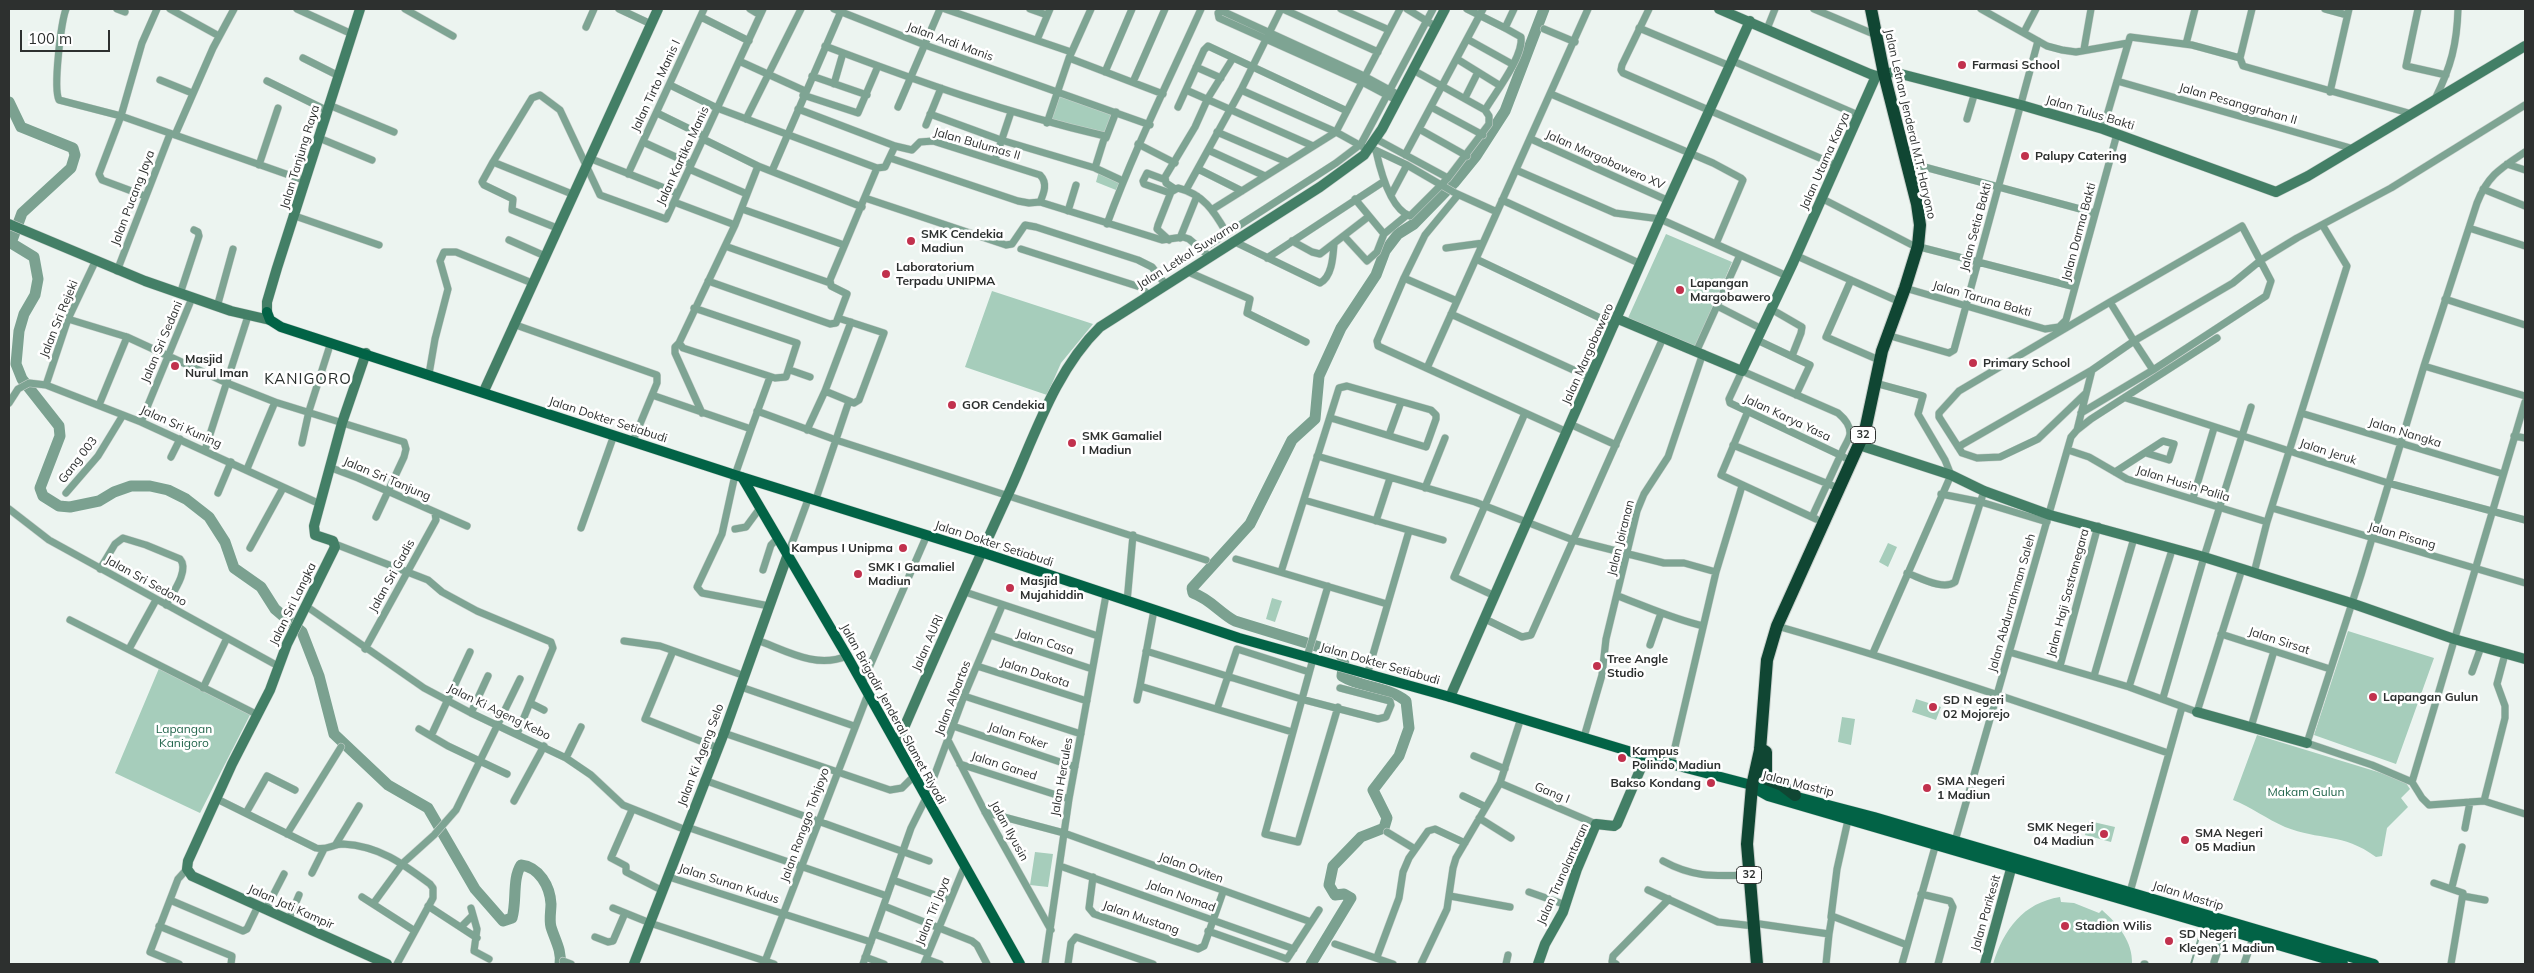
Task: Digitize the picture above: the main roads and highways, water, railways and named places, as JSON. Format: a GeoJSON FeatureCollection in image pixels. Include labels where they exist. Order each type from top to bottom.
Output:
{"type":"FeatureCollection","features":[{"type":"Feature","properties":{"kind":"highway","name":"Jalan Letnan Jenderal M.T. Haryono"},"geometry":{"type":"LineString","coordinates":[[1752,786],[1760,748],[1767,660],[1776,626],[1833,486],[1846,458],[1859,445],[1865,431],[1879,360],[1918,246],[1920,225],[1917,204],[1880,75],[1871,9]]}},
{"type":"Feature","properties":{"kind":"highway"},"geometry":{"type":"LineString","coordinates":[[1760,748],[1766,752],[1766,779],[1782,785],[1795,795]]}},
{"type":"Feature","properties":{"kind":"highway","name":"32"},"geometry":{"type":"LineString","coordinates":[[1752,786],[1748,844],[1757,964]]}},
{"type":"Feature","properties":{"kind":"main road","name":"Jalan Dokter Setiabudi"},"geometry":{"type":"LineString","coordinates":[[269,316],[281,327],[484,391],[739,476],[981,552],[1127,602],[1310,655],[1350,670],[1450,697],[1671,764],[1752,786]]}},
{"type":"Feature","properties":{"kind":"main road","name":"Jalan Brigadir Jenderal Slamet Riyadi"},"geometry":{"type":"LineString","coordinates":[[739,476],[788,554],[847,656],[1020,964]]}},
{"type":"Feature","properties":{"kind":"main road","name":"Jalan Mastrip"},"geometry":{"type":"LineString","coordinates":[[1752,786],[1769,788],[1795,795],[1935,847],[2011,869],[2370,964]]}},
{"type":"Feature","properties":{"kind":"main road","name":"Jalan Mastrip"},"geometry":{"type":"LineString","coordinates":[[1752,786],[1768,796],[1848,820],[1871,822],[1955,841],[2130,892],[2204,919],[2225,930],[2343,964]]}},
{"type":"Feature","properties":{"kind":"waterway"},"geometry":{"type":"LineString","coordinates":[[1311,964],[1351,898],[1344,894],[1335,895],[1329,885],[1333,866],[1361,837],[1384,828],[1387,818],[1373,790],[1399,756],[1409,728],[1406,701],[1391,692],[1357,683],[1342,676],[1344,659],[1339,653],[1235,621],[1205,599],[1193,593],[1192,588],[1250,524],[1292,440],[1315,419],[1319,376],[1341,328],[1376,275],[1385,251],[1398,234],[1414,224],[1454,183],[1476,156],[1505,111],[1544,9]]}},
{"type":"Feature","properties":{"kind":"waterway"},"geometry":{"type":"LineString","coordinates":[[9,102],[21,127],[73,148],[75,155],[71,168],[22,213],[11,243],[34,257],[38,279],[35,295],[24,314],[19,331],[16,364],[22,379],[59,426],[60,436],[40,488],[43,496],[59,506],[70,507],[99,501],[114,492],[131,486],[150,486],[168,490],[186,499],[209,517],[225,542],[234,568],[261,587],[275,609],[302,632],[319,676],[334,734],[388,785],[428,808],[475,889],[503,921],[512,918],[516,877],[521,865],[533,869],[542,878],[550,897],[550,924],[559,950],[560,964]]}},
{"type":"Feature","properties":{"kind":"waterway"},"geometry":{"type":"LineString","coordinates":[[2191,964],[2202,927]]}},
{"type":"Feature","properties":{"kind":"place","name":"Farmasi School"},"geometry":{"type":"Point","coordinates":[1962,65]}},
{"type":"Feature","properties":{"kind":"place","name":"Palupy Catering"},"geometry":{"type":"Point","coordinates":[2025,156]}},
{"type":"Feature","properties":{"kind":"place","name":"SMK Cendekia Madiun"},"geometry":{"type":"Point","coordinates":[911,241]}},
{"type":"Feature","properties":{"kind":"place","name":"Laboratorium Terpadu UNIPMA"},"geometry":{"type":"Point","coordinates":[886,274]}},
{"type":"Feature","properties":{"kind":"place","name":"Lapangan Margobawero"},"geometry":{"type":"Point","coordinates":[1680,290]}},
{"type":"Feature","properties":{"kind":"place","name":"Primary School"},"geometry":{"type":"Point","coordinates":[1973,363]}},
{"type":"Feature","properties":{"kind":"place","name":"Masjid Nurul Iman"},"geometry":{"type":"Point","coordinates":[175,366]}},
{"type":"Feature","properties":{"kind":"place","name":"GOR Cendekia"},"geometry":{"type":"Point","coordinates":[952,405]}},
{"type":"Feature","properties":{"kind":"place","name":"SMK Gamaliel I Madiun"},"geometry":{"type":"Point","coordinates":[1072,443]}},
{"type":"Feature","properties":{"kind":"place","name":"Kampus I Unipma"},"geometry":{"type":"Point","coordinates":[903,548]}},
{"type":"Feature","properties":{"kind":"place","name":"SMK I Gamaliel Madiun"},"geometry":{"type":"Point","coordinates":[858,574]}},
{"type":"Feature","properties":{"kind":"place","name":"Masjid Mujahiddin"},"geometry":{"type":"Point","coordinates":[1010,588]}},
{"type":"Feature","properties":{"kind":"place","name":"Tree Angle Studio"},"geometry":{"type":"Point","coordinates":[1597,666]}},
{"type":"Feature","properties":{"kind":"place","name":"Lapangan Gulun"},"geometry":{"type":"Point","coordinates":[2373,697]}},
{"type":"Feature","properties":{"kind":"place","name":"SD N egeri 02 Mojorejo"},"geometry":{"type":"Point","coordinates":[1933,707]}},
{"type":"Feature","properties":{"kind":"place","name":"Kampus Polindo Madiun"},"geometry":{"type":"Point","coordinates":[1622,758]}},
{"type":"Feature","properties":{"kind":"place","name":"Bakso Kondang"},"geometry":{"type":"Point","coordinates":[1711,783]}},
{"type":"Feature","properties":{"kind":"place","name":"SMA Negeri 1 Madiun"},"geometry":{"type":"Point","coordinates":[1927,788]}},
{"type":"Feature","properties":{"kind":"place","name":"SMK Negeri 04 Madiun"},"geometry":{"type":"Point","coordinates":[2104,834]}},
{"type":"Feature","properties":{"kind":"place","name":"SMA Negeri 05 Madiun"},"geometry":{"type":"Point","coordinates":[2185,840]}},
{"type":"Feature","properties":{"kind":"place","name":"Stadion Wilis"},"geometry":{"type":"Point","coordinates":[2065,926]}},
{"type":"Feature","properties":{"kind":"place","name":"SD Negeri Klegen 1 Madiun"},"geometry":{"type":"Point","coordinates":[2169,941]}},
{"type":"Feature","properties":{"kind":"district","name":"KANIGORO"},"geometry":{"type":"Point","coordinates":[308,379]}},
{"type":"Feature","properties":{"kind":"park label","name":"Lapangan Kanigoro"},"geometry":{"type":"Point","coordinates":[184,736]}},
{"type":"Feature","properties":{"kind":"park label","name":"Makam Gulun"},"geometry":{"type":"Point","coordinates":[2306,792]}}]}
